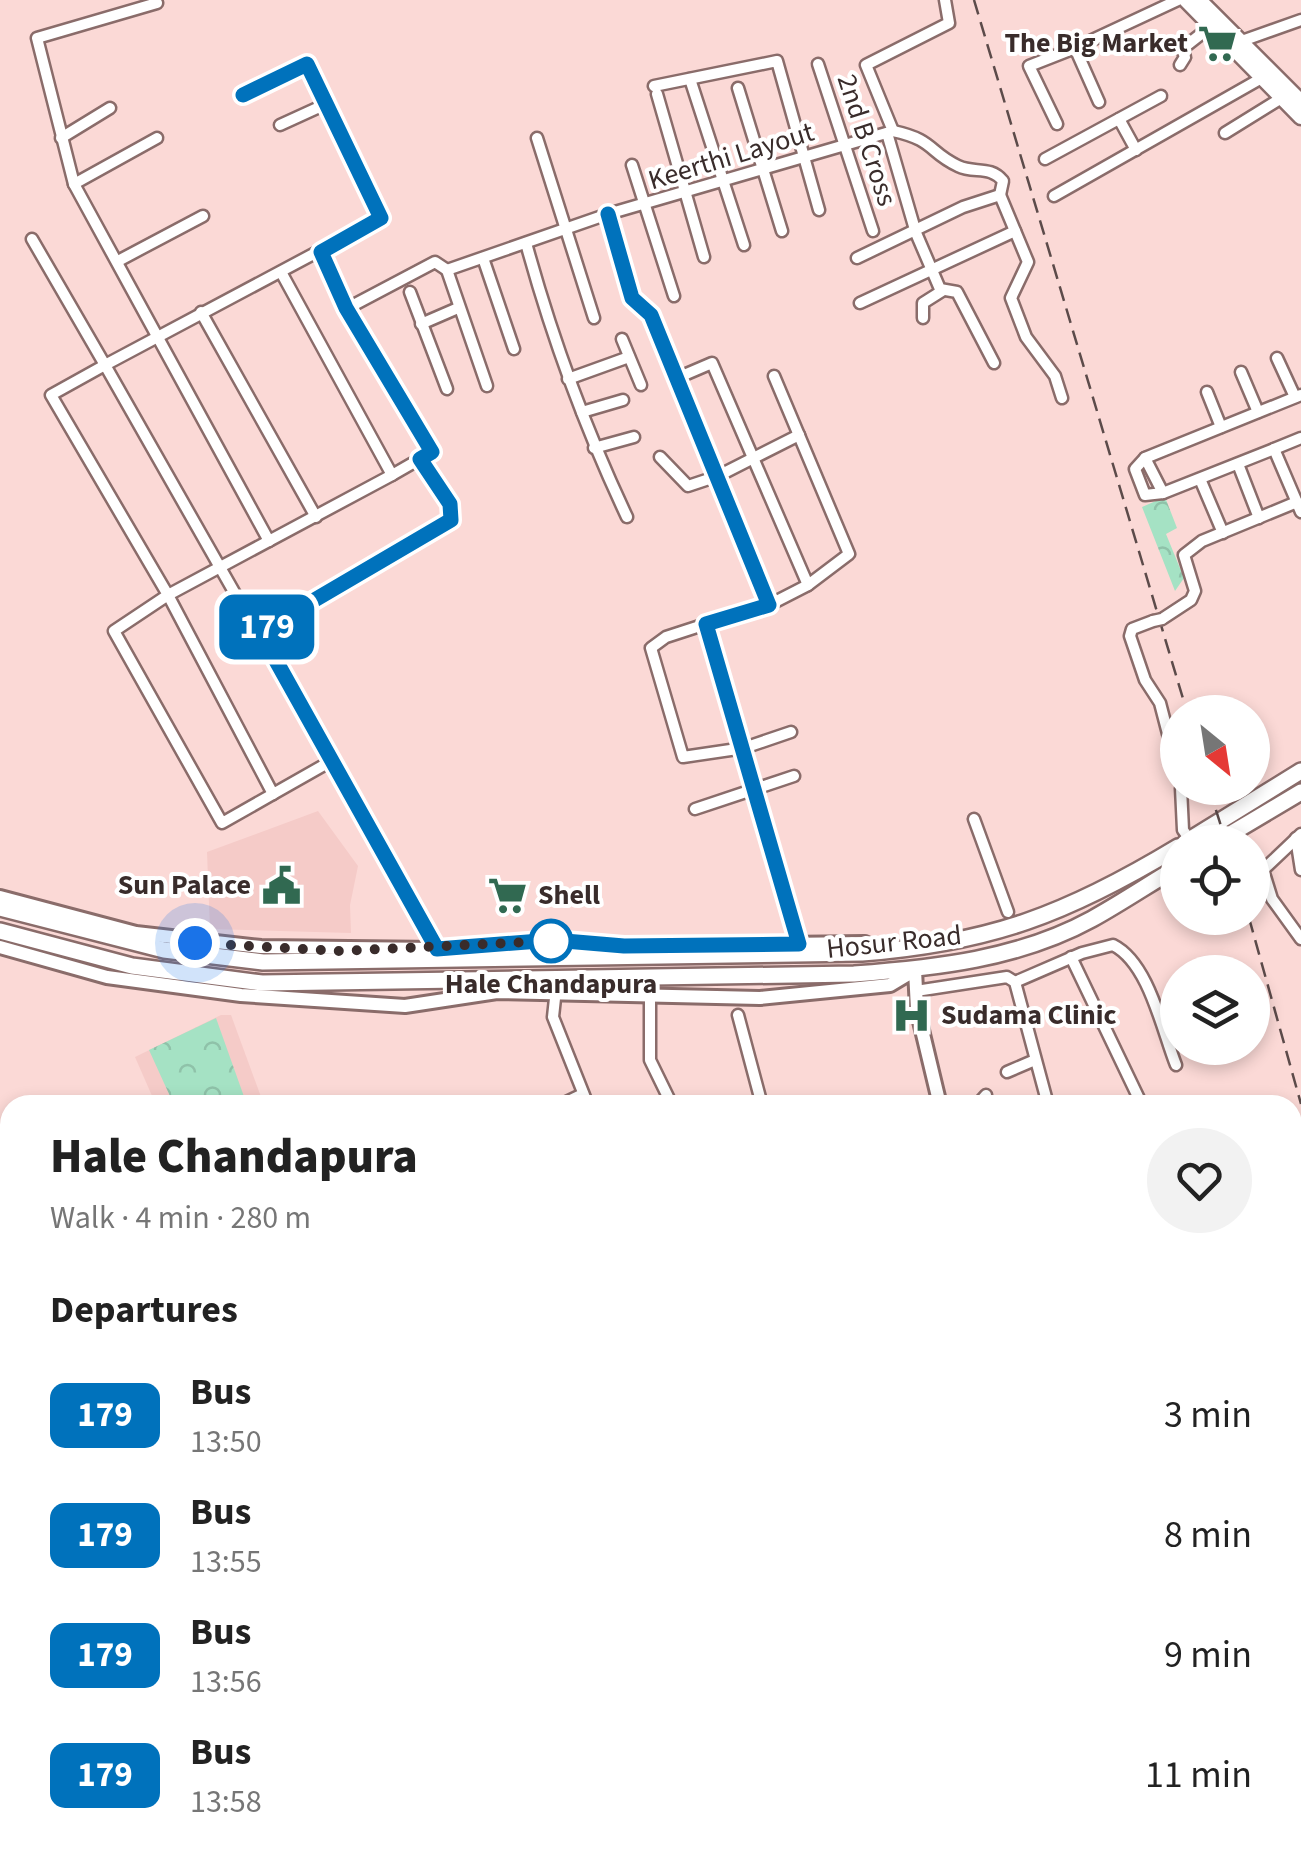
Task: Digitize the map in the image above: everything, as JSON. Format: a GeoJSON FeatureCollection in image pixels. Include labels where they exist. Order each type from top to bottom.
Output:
{"type":"FeatureCollection","features":[{"type":"Feature","properties":{"kind":"highway","name":"Hosur Road"},"geometry":{"type":"LineString","coordinates":[[1212,825],[1297,771]]}},
{"type":"Feature","properties":{"kind":"highway"},"geometry":{"type":"LineString","coordinates":[[1246,825],[1299,794]]}},
{"type":"Feature","properties":{"kind":"highway","name":"Hosur Road"},"geometry":{"type":"LineString","coordinates":[[0,908],[164,950],[263,962],[882,951],[962,942],[1012,930],[1072,906],[1160,856]]}},
{"type":"Feature","properties":{"kind":"highway","name":"Hosur Road"},"geometry":{"type":"LineString","coordinates":[[0,931],[132,966],[246,982],[556,986],[650,978],[916,970],[1004,954],[1053,937],[1091,920],[1160,878]]}},
{"type":"Feature","properties":{"kind":"main road"},"geometry":{"type":"LineString","coordinates":[[1182,0],[1260,79],[1291,98]]}},
{"type":"Feature","properties":{"kind":"main road"},"geometry":{"type":"LineString","coordinates":[[1199,0],[1291,98],[1301,117]]}},
{"type":"Feature","properties":{"kind":"street"},"geometry":{"type":"LineString","coordinates":[[942,291],[916,233],[890,132],[866,66],[871,59],[949,23],[945,0]]}},
{"type":"Feature","properties":{"kind":"street"},"geometry":{"type":"LineString","coordinates":[[1057,124],[1029,66],[1182,0]]}},
{"type":"Feature","properties":{"kind":"street"},"geometry":{"type":"LineString","coordinates":[[157,2],[37,38],[74,184],[269,541]]}},
{"type":"Feature","properties":{"kind":"street"},"geometry":{"type":"LineString","coordinates":[[1239,42],[1301,20]]}},
{"type":"Feature","properties":{"kind":"street"},"geometry":{"type":"LineString","coordinates":[[1180,65],[1185,57],[1182,49],[1210,27]]}},
{"type":"Feature","properties":{"kind":"street"},"geometry":{"type":"LineString","coordinates":[[1075,48],[1100,102]]}},
{"type":"Feature","properties":{"kind":"street"},"geometry":{"type":"LineString","coordinates":[[704,256],[656,90],[690,78],[777,61],[820,210]]}},
{"type":"Feature","properties":{"kind":"street"},"geometry":{"type":"LineString","coordinates":[[243,95],[307,64],[381,218],[51,395],[168,596],[272,794]]}},
{"type":"Feature","properties":{"kind":"street","name":"2nd B Cross"},"geometry":{"type":"LineString","coordinates":[[818,64],[873,232]]}},
{"type":"Feature","properties":{"kind":"street"},"geometry":{"type":"LineString","coordinates":[[690,78],[744,245]]}},
{"type":"Feature","properties":{"kind":"street"},"geometry":{"type":"LineString","coordinates":[[1054,196],[1260,79]]}},
{"type":"Feature","properties":{"kind":"street"},"geometry":{"type":"LineString","coordinates":[[738,88],[782,231]]}},
{"type":"Feature","properties":{"kind":"street"},"geometry":{"type":"LineString","coordinates":[[1045,159],[1161,96]]}},
{"type":"Feature","properties":{"kind":"street"},"geometry":{"type":"LineString","coordinates":[[1225,133],[1291,98]]}},
{"type":"Feature","properties":{"kind":"street"},"geometry":{"type":"LineString","coordinates":[[280,125],[326,104]]}},
{"type":"Feature","properties":{"kind":"street"},"geometry":{"type":"LineString","coordinates":[[61,138],[110,108]]}},
{"type":"Feature","properties":{"kind":"street"},"geometry":{"type":"LineString","coordinates":[[1119,119],[1136,150]]}},
{"type":"Feature","properties":{"kind":"street"},"geometry":{"type":"LineString","coordinates":[[890,132],[919,136],[959,166],[998,175],[1003,181],[1000,195],[1028,262],[1011,298],[1026,337],[1055,376],[1062,398]]}},
{"type":"Feature","properties":{"kind":"street","name":"Keerthi Layout"},"geometry":{"type":"LineString","coordinates":[[346,308],[435,262],[447,270],[608,214],[890,132]]}},
{"type":"Feature","properties":{"kind":"street"},"geometry":{"type":"LineString","coordinates":[[74,184],[156,138]]}},
{"type":"Feature","properties":{"kind":"street"},"geometry":{"type":"LineString","coordinates":[[537,138],[594,318]]}},
{"type":"Feature","properties":{"kind":"street"},"geometry":{"type":"LineString","coordinates":[[632,165],[674,296]]}},
{"type":"Feature","properties":{"kind":"street"},"geometry":{"type":"LineString","coordinates":[[857,258],[916,233],[963,207],[1000,195]]}},
{"type":"Feature","properties":{"kind":"street"},"geometry":{"type":"LineString","coordinates":[[608,214],[632,298],[651,315],[769,605]]}},
{"type":"Feature","properties":{"kind":"street"},"geometry":{"type":"LineString","coordinates":[[118,261],[203,216]]}},
{"type":"Feature","properties":{"kind":"street"},"geometry":{"type":"LineString","coordinates":[[860,303],[1015,231]]}},
{"type":"Feature","properties":{"kind":"street"},"geometry":{"type":"LineString","coordinates":[[32,239],[260,632],[437,949]]}},
{"type":"Feature","properties":{"kind":"street"},"geometry":{"type":"LineString","coordinates":[[526,243],[594,448],[628,517]]}},
{"type":"Feature","properties":{"kind":"street"},"geometry":{"type":"LineString","coordinates":[[321,252],[346,308],[432,452],[168,596],[114,631],[222,823],[333,760]]}},
{"type":"Feature","properties":{"kind":"street"},"geometry":{"type":"LineString","coordinates":[[483,258],[514,349]]}},
{"type":"Feature","properties":{"kind":"street"},"geometry":{"type":"LineString","coordinates":[[447,270],[486,386]]}},
{"type":"Feature","properties":{"kind":"street"},"geometry":{"type":"LineString","coordinates":[[281,272],[392,474]]}},
{"type":"Feature","properties":{"kind":"street"},"geometry":{"type":"LineString","coordinates":[[924,318],[923,303],[942,291],[957,292],[994,363]]}},
{"type":"Feature","properties":{"kind":"street"},"geometry":{"type":"LineString","coordinates":[[410,292],[447,389]]}},
{"type":"Feature","properties":{"kind":"street"},"geometry":{"type":"LineString","coordinates":[[421,324],[458,308]]}},
{"type":"Feature","properties":{"kind":"street"},"geometry":{"type":"LineString","coordinates":[[201,312],[316,516]]}},
{"type":"Feature","properties":{"kind":"street"},"geometry":{"type":"LineString","coordinates":[[622,340],[641,384]]}},
{"type":"Feature","properties":{"kind":"street"},"geometry":{"type":"LineString","coordinates":[[568,378],[630,357]]}},
{"type":"Feature","properties":{"kind":"street"},"geometry":{"type":"LineString","coordinates":[[1277,358],[1298,396],[1145,458],[1163,494],[1301,438]]}},
{"type":"Feature","properties":{"kind":"street"},"geometry":{"type":"LineString","coordinates":[[677,378],[712,363],[808,585]]}},
{"type":"Feature","properties":{"kind":"street"},"geometry":{"type":"LineString","coordinates":[[1242,372],[1258,412]]}},
{"type":"Feature","properties":{"kind":"street"},"geometry":{"type":"LineString","coordinates":[[774,376],[848,554],[808,585],[769,605],[656,643],[651,659],[683,758],[744,748],[792,732]]}},
{"type":"Feature","properties":{"kind":"street"},"geometry":{"type":"LineString","coordinates":[[1206,392],[1221,427]]}},
{"type":"Feature","properties":{"kind":"street"},"geometry":{"type":"LineString","coordinates":[[582,412],[622,400]]}},
{"type":"Feature","properties":{"kind":"street"},"geometry":{"type":"LineString","coordinates":[[660,457],[688,486],[718,476],[799,435]]}},
{"type":"Feature","properties":{"kind":"street"},"geometry":{"type":"LineString","coordinates":[[594,448],[634,437]]}},
{"type":"Feature","properties":{"kind":"street"},"geometry":{"type":"LineString","coordinates":[[1160,703],[1145,680],[1130,636],[1132,629],[1158,620],[1191,600],[1195,591],[1184,555],[1223,533],[1299,507],[1274,449]]}},
{"type":"Feature","properties":{"kind":"street"},"geometry":{"type":"LineString","coordinates":[[260,632],[451,520],[450,504],[420,459]]}},
{"type":"Feature","properties":{"kind":"street"},"geometry":{"type":"LineString","coordinates":[[1238,464],[1260,518]]}},
{"type":"Feature","properties":{"kind":"street"},"geometry":{"type":"LineString","coordinates":[[1289,484],[1301,478]]}},
{"type":"Feature","properties":{"kind":"street"},"geometry":{"type":"LineString","coordinates":[[1200,479],[1223,533]]}},
{"type":"Feature","properties":{"kind":"street"},"geometry":{"type":"LineString","coordinates":[[706,624],[799,944]]}},
{"type":"Feature","properties":{"kind":"street"},"geometry":{"type":"LineString","coordinates":[[695,809],[794,776]]}},
{"type":"Feature","properties":{"kind":"street"},"geometry":{"type":"LineString","coordinates":[[974,819],[1008,912]]}},
{"type":"Feature","properties":{"kind":"street"},"geometry":{"type":"LineString","coordinates":[[1298,836],[1301,870]]}},
{"type":"Feature","properties":{"kind":"street"},"geometry":{"type":"LineString","coordinates":[[1298,836],[1268,862],[1263,882],[1301,939]]}},
{"type":"Feature","properties":{"kind":"street"},"geometry":{"type":"LineString","coordinates":[[0,897],[60,916],[195,943],[340,951],[437,949],[553,940],[624,946],[866,943],[882,951]]}},
{"type":"Feature","properties":{"kind":"street"},"geometry":{"type":"LineString","coordinates":[[1015,982],[1072,957],[1113,945],[1122,949],[1138,970],[1160,1025]]}},
{"type":"Feature","properties":{"kind":"street"},"geometry":{"type":"LineString","coordinates":[[0,946],[107,977],[242,995],[405,1006],[476,993],[556,986],[648,998],[816,994],[890,985],[916,970],[916,990],[938,1095]]}},
{"type":"Feature","properties":{"kind":"street"},"geometry":{"type":"LineString","coordinates":[[1072,957],[1137,1095]]}},
{"type":"Feature","properties":{"kind":"street"},"geometry":{"type":"LineString","coordinates":[[916,990],[1007,977],[1015,982],[1045,1095]]}},
{"type":"Feature","properties":{"kind":"street"},"geometry":{"type":"LineString","coordinates":[[650,978],[650,1060],[667,1095]]}},
{"type":"Feature","properties":{"kind":"street"},"geometry":{"type":"LineString","coordinates":[[556,986],[552,1017],[583,1095]]}},
{"type":"Feature","properties":{"kind":"street"},"geometry":{"type":"LineString","coordinates":[[738,1015],[759,1095]]}},
{"type":"Feature","properties":{"kind":"street"},"geometry":{"type":"LineString","coordinates":[[1007,1072],[1035,1060]]}},
{"type":"Feature","properties":{"kind":"shaded area","name":"Sun Palace"},"geometry":{"type":"Polygon","coordinates":[[[318,811],[358,866],[350,905],[351,933],[210,929],[207,852],[318,811]]]}},
{"type":"Feature","properties":{"kind":"shaded area"},"geometry":{"type":"Polygon","coordinates":[[[221,1015],[231,1015],[260,1095],[152,1095],[135,1057],[221,1015]]]}},
{"type":"Feature","properties":{"kind":"green space"},"geometry":{"type":"Polygon","coordinates":[[[1165,497],[1177,528],[1166,534],[1184,578],[1175,591],[1142,507],[1165,497]]]}},
{"type":"Feature","properties":{"kind":"green space"},"geometry":{"type":"Polygon","coordinates":[[[216,1018],[243,1095],[169,1095],[149,1050],[216,1018]]]}},
{"type":"Feature","properties":{"kind":"railway"},"geometry":{"type":"LineString","coordinates":[[974,0],[1182,695]]}},
{"type":"Feature","properties":{"kind":"railway"},"geometry":{"type":"LineString","coordinates":[[1214,805],[1221,825]]}},
{"type":"Feature","properties":{"kind":"railway"},"geometry":{"type":"LineString","coordinates":[[1254,935],[1298,1095]]}},
{"type":"Feature","properties":{"kind":"bus line","name":"179"},"geometry":{"type":"LineString","coordinates":[[243,95],[307,64],[381,218],[378,224],[321,252],[346,308],[432,452],[420,459],[453,514],[451,520],[422,540],[260,632],[437,949],[553,940],[624,946],[799,944],[706,624],[769,605],[651,315],[632,298],[608,214]]}},
{"type":"Feature","properties":{"kind":"place","name":"The Big Market"},"geometry":{"type":"Point","coordinates":[1218,43]}},
{"type":"Feature","properties":{"kind":"place","name":"Sun Palace"},"geometry":{"type":"Point","coordinates":[281,885]}},
{"type":"Feature","properties":{"kind":"place","name":"Shell"},"geometry":{"type":"Point","coordinates":[508,895]}},
{"type":"Feature","properties":{"kind":"place","name":"Hale Chandapura"},"geometry":{"type":"Point","coordinates":[551,941]}},
{"type":"Feature","properties":{"kind":"place","name":"Sudama Clinic"},"geometry":{"type":"Point","coordinates":[911,1015]}},
{"type":"Feature","properties":{"kind":"route"},"geometry":{"type":"LineString","coordinates":[[195,943],[340,951],[551,941]]}}]}
